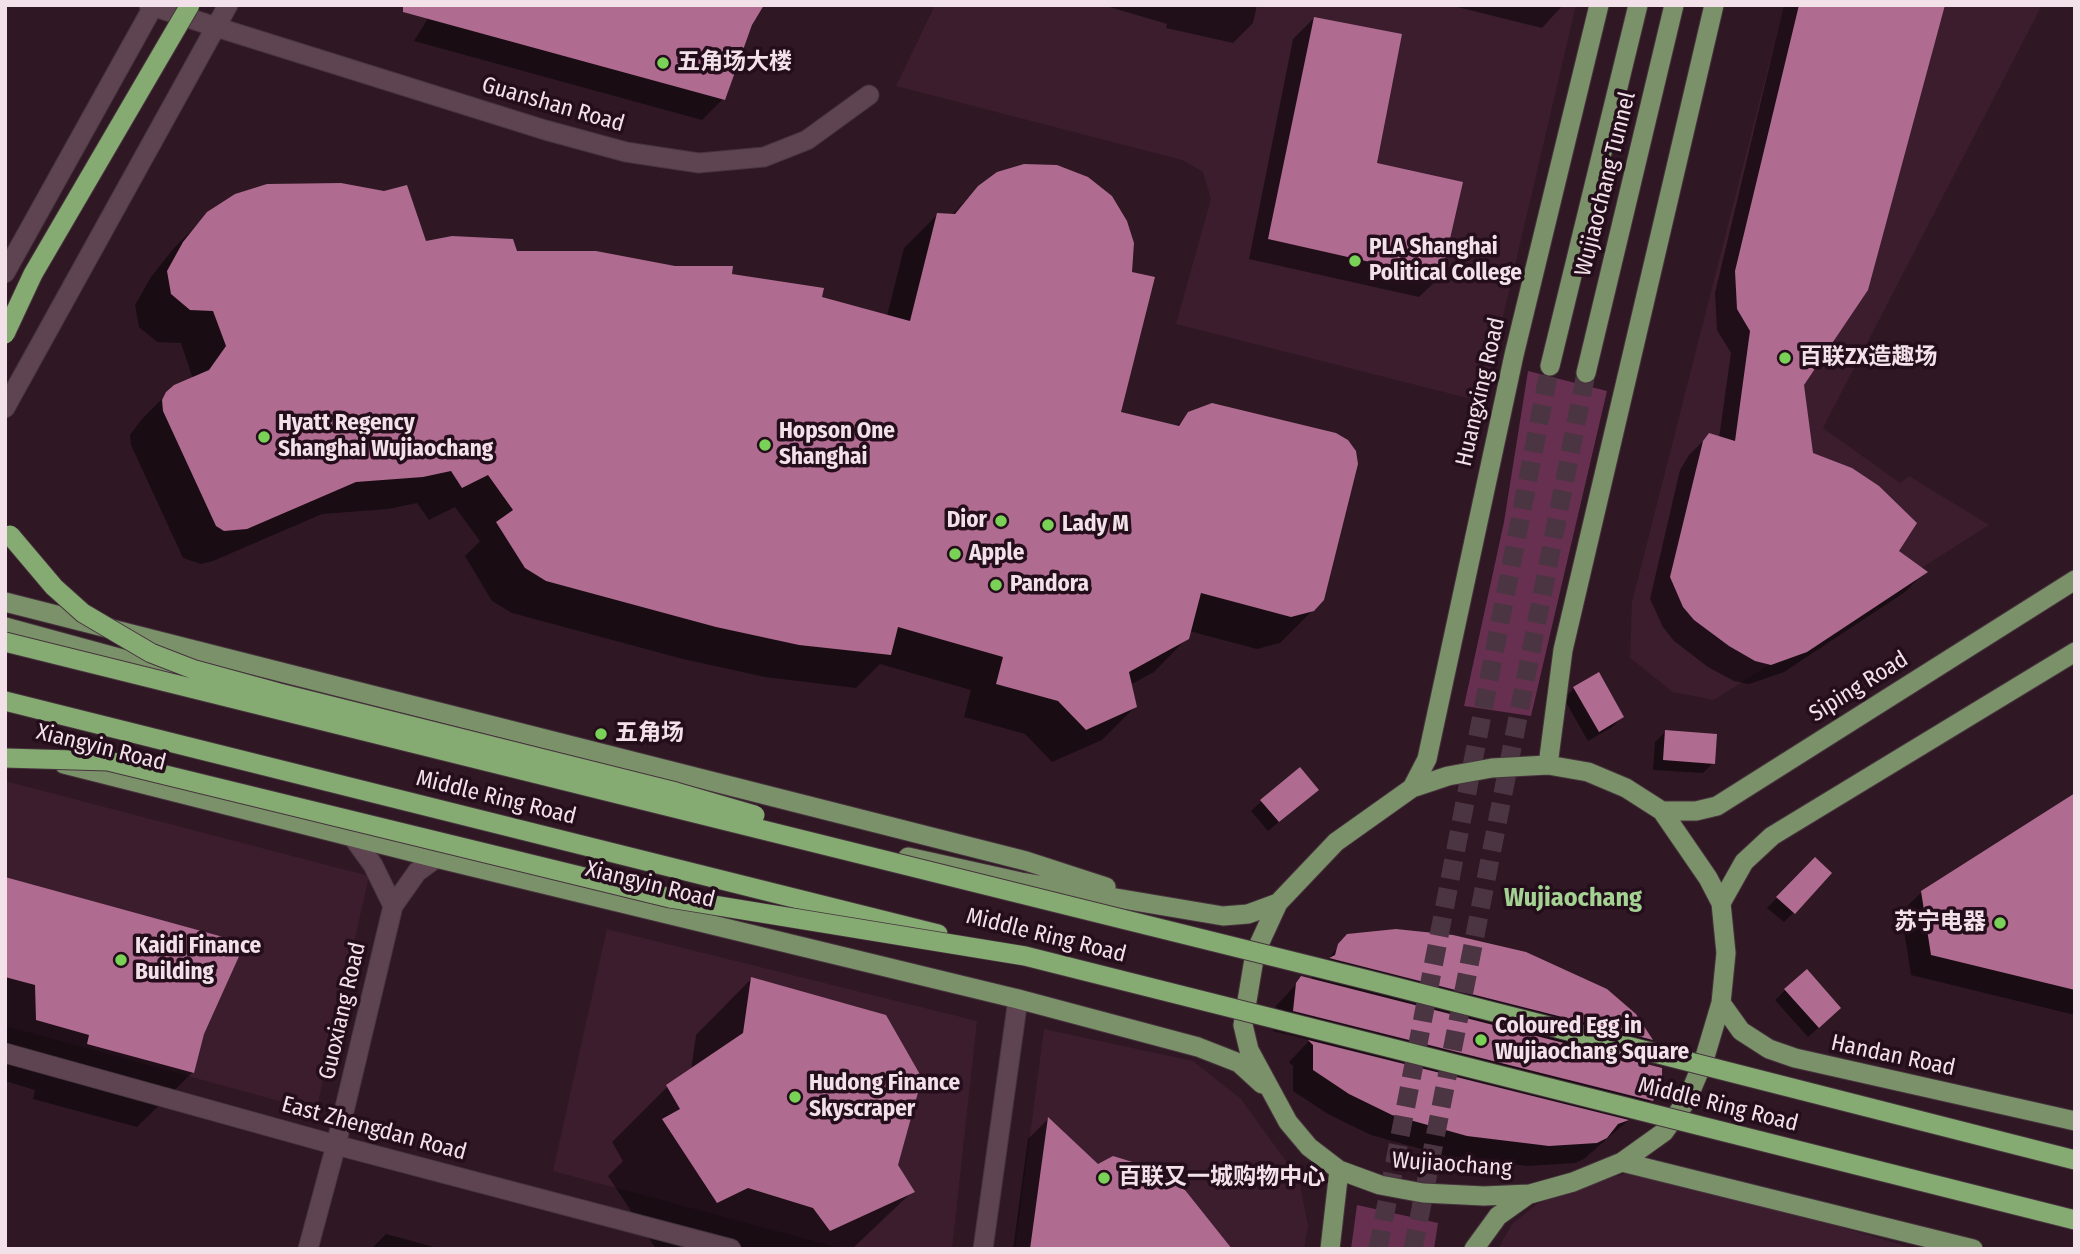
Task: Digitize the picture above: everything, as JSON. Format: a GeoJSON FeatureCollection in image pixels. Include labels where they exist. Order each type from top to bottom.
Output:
{"type":"FeatureCollection","features":[{"type":"Feature","properties":{"kind":"highway"},"geometry":{"type":"LineString","coordinates":[[5,334],[33,274],[190,5]]}},
{"type":"Feature","properties":{"kind":"highway"},"geometry":{"type":"LineString","coordinates":[[5,525],[31,562],[83,613],[150,653],[195,670],[676,792],[1038,898]]}},
{"type":"Feature","properties":{"kind":"highway","name":"Middle Ring Road"},"geometry":{"type":"LineString","coordinates":[[5,642],[1038,898],[2075,1160]]}},
{"type":"Feature","properties":{"kind":"highway","name":"Middle Ring Road"},"geometry":{"type":"LineString","coordinates":[[5,701],[2075,1220]]}},
{"type":"Feature","properties":{"kind":"highway"},"geometry":{"type":"LineString","coordinates":[[5,758],[108,761],[670,898],[1025,956]]}},
{"type":"Feature","properties":{"kind":"main road","name":"Huangxing Road"},"geometry":{"type":"LineString","coordinates":[[1412,788],[1427,759],[1514,355],[1598,5]]}},
{"type":"Feature","properties":{"kind":"main road","name":"Wujiaochang Tunnel"},"geometry":{"type":"LineString","coordinates":[[1550,366],[1638,5]]}},
{"type":"Feature","properties":{"kind":"main road","name":"Wujiaochang Tunnel"},"geometry":{"type":"LineString","coordinates":[[1586,373],[1674,5]]}},
{"type":"Feature","properties":{"kind":"main road"},"geometry":{"type":"LineString","coordinates":[[1548,765],[1563,650],[1714,5]]}},
{"type":"Feature","properties":{"kind":"main road","name":"Siping Road"},"geometry":{"type":"LineString","coordinates":[[1662,811],[1696,811],[1717,806],[2075,580]]}},
{"type":"Feature","properties":{"kind":"main road"},"geometry":{"type":"LineString","coordinates":[[5,602],[1026,860],[1173,909]]}},
{"type":"Feature","properties":{"kind":"main road"},"geometry":{"type":"LineString","coordinates":[[5,627],[301,707],[775,827],[1021,882],[1223,916],[1248,914],[1278,903]]}},
{"type":"Feature","properties":{"kind":"main road"},"geometry":{"type":"LineString","coordinates":[[1721,903],[1744,862],[1772,836],[2075,652]]}},
{"type":"Feature","properties":{"kind":"main road","name":"Xiangyin Road"},"geometry":{"type":"LineString","coordinates":[[5,749],[436,859],[1018,999],[1211,1051],[1239,1063],[1272,1094]]}},
{"type":"Feature","properties":{"kind":"main road","name":"Wujiaochang"},"geometry":{"type":"LineString","coordinates":[[1548,765],[1588,772],[1626,788],[1662,811],[1708,878],[1721,903],[1726,953],[1721,1003],[1704,1060],[1687,1100],[1664,1132],[1622,1162],[1573,1182],[1530,1194],[1484,1196],[1423,1193],[1380,1185],[1339,1170],[1310,1147],[1288,1122],[1249,1050],[1243,1025],[1246,988],[1255,953],[1278,903],[1336,842],[1412,788],[1448,776],[1492,768],[1548,765]]}},
{"type":"Feature","properties":{"kind":"main road","name":"Handan Road"},"geometry":{"type":"LineString","coordinates":[[1721,1003],[1741,1031],[1769,1049],[1795,1058],[2075,1121]]}},
{"type":"Feature","properties":{"kind":"main road"},"geometry":{"type":"LineString","coordinates":[[1622,1162],[1973,1249]]}},
{"type":"Feature","properties":{"kind":"main road"},"geometry":{"type":"LineString","coordinates":[[1330,1249],[1339,1170]]}},
{"type":"Feature","properties":{"kind":"main road"},"geometry":{"type":"LineString","coordinates":[[1474,1249],[1498,1216],[1530,1194]]}},
{"type":"Feature","properties":{"kind":"street"},"geometry":{"type":"LineString","coordinates":[[5,408],[228,5]]}},
{"type":"Feature","properties":{"kind":"street"},"geometry":{"type":"LineString","coordinates":[[5,273],[152,6]]}},
{"type":"Feature","properties":{"kind":"street","name":"Guanshan Road"},"geometry":{"type":"LineString","coordinates":[[152,6],[545,130],[626,152],[699,163],[764,157],[807,140],[869,95]]}},
{"type":"Feature","properties":{"kind":"street"},"geometry":{"type":"LineString","coordinates":[[352,836],[373,865],[393,906]]}},
{"type":"Feature","properties":{"kind":"street","name":"Guoxiang Road"},"geometry":{"type":"LineString","coordinates":[[308,1249],[336,1145],[393,906],[417,872],[436,859]]}},
{"type":"Feature","properties":{"kind":"street"},"geometry":{"type":"LineString","coordinates":[[983,1249],[1018,999]]}},
{"type":"Feature","properties":{"kind":"street","name":"East Zhengdan Road"},"geometry":{"type":"LineString","coordinates":[[5,1053],[336,1145],[732,1249]]}},
{"type":"Feature","properties":{"kind":"shaded area","name":"PLA Shanghai Political College"},"geometry":{"type":"Polygon","coordinates":[[[935,5],[1576,5],[1483,402],[1176,324],[1211,199],[1203,172],[1182,160],[896,86],[935,5]]]}},
{"type":"Feature","properties":{"kind":"shaded area","name":"百联ZX造趣场"},"geometry":{"type":"Polygon","coordinates":[[[1784,5],[2041,7],[1823,428],[1900,483],[1909,476],[1989,525],[1714,700],[1673,692],[1630,658],[1632,602],[1784,5]]]}},
{"type":"Feature","properties":{"kind":"shaded area"},"geometry":{"type":"Polygon","coordinates":[[[1528,371],[1607,391],[1531,716],[1464,706],[1504,522],[1528,371]]]}},
{"type":"Feature","properties":{"kind":"shaded area"},"geometry":{"type":"Polygon","coordinates":[[[5,781],[369,876],[316,1111],[5,1026],[5,781]]]}},
{"type":"Feature","properties":{"kind":"shaded area"},"geometry":{"type":"Polygon","coordinates":[[[607,929],[977,1021],[952,1249],[843,1249],[553,1171],[607,929]]]}},
{"type":"Feature","properties":{"kind":"shaded area"},"geometry":{"type":"Polygon","coordinates":[[[1044,1029],[1193,1061],[1241,1099],[1299,1179],[1308,1226],[1304,1249],[1015,1249],[1044,1029]]]}},
{"type":"Feature","properties":{"kind":"shaded area"},"geometry":{"type":"Polygon","coordinates":[[[1629,1173],[1772,1207],[1916,1249],[1498,1249],[1512,1224],[1537,1204],[1580,1186],[1629,1173]]]}},
{"type":"Feature","properties":{"kind":"shaded area"},"geometry":{"type":"Polygon","coordinates":[[[1357,1205],[1438,1223],[1434,1249],[1351,1249],[1357,1205]]]}},
{"type":"Feature","properties":{"kind":"building","name":"五角场大楼"},"geometry":{"type":"Polygon","coordinates":[[[403,5],[764,5],[752,25],[725,100],[403,12],[403,5]]]}},
{"type":"Feature","properties":{"kind":"building","name":"百联ZX造趣场"},"geometry":{"type":"Polygon","coordinates":[[[1799,5],[1945,5],[1868,290],[1804,385],[1813,453],[1852,468],[1879,486],[1917,523],[1899,551],[1928,572],[1807,652],[1771,665],[1755,661],[1729,646],[1694,620],[1683,607],[1670,577],[1703,441],[1709,433],[1735,441],[1750,331],[1737,309],[1735,271],[1799,5]]]}},
{"type":"Feature","properties":{"kind":"building"},"geometry":{"type":"Polygon","coordinates":[[[1314,17],[1402,34],[1377,163],[1463,182],[1441,278],[1268,239],[1314,17]]]}},
{"type":"Feature","properties":{"kind":"building","name":"Hopson One Shanghai"},"geometry":{"type":"Polygon","coordinates":[[[1024,164],[1057,165],[1088,177],[1112,196],[1127,221],[1134,243],[1132,272],[1155,277],[1121,412],[1179,426],[1188,412],[1212,403],[1336,433],[1348,440],[1356,451],[1358,464],[1324,600],[1314,611],[1291,617],[1201,593],[1189,639],[1129,672],[1137,707],[1086,730],[1058,701],[996,684],[1003,657],[898,627],[891,655],[799,645],[716,627],[546,581],[525,568],[496,522],[513,510],[488,475],[462,488],[451,471],[423,477],[356,482],[247,529],[224,531],[216,526],[163,411],[162,400],[166,392],[174,385],[209,370],[226,346],[213,311],[190,310],[171,294],[167,271],[183,242],[207,212],[235,194],[267,184],[341,183],[384,191],[407,185],[426,241],[452,236],[513,239],[517,251],[596,251],[675,266],[733,266],[732,274],[824,288],[822,297],[910,321],[937,213],[955,214],[978,186],[997,172],[1024,164]]]}},
{"type":"Feature","properties":{"kind":"building"},"geometry":{"type":"Polygon","coordinates":[[[1599,672],[1624,717],[1599,732],[1573,687],[1599,672]]]}},
{"type":"Feature","properties":{"kind":"building"},"geometry":{"type":"Polygon","coordinates":[[[1665,730],[1717,734],[1715,764],[1663,760],[1665,730]]]}},
{"type":"Feature","properties":{"kind":"building"},"geometry":{"type":"Polygon","coordinates":[[[1300,767],[1319,790],[1279,822],[1260,800],[1300,767]]]}},
{"type":"Feature","properties":{"kind":"building","name":"苏宁电器"},"geometry":{"type":"Polygon","coordinates":[[[2075,793],[2075,990],[1931,955],[1921,891],[2075,793]]]}},
{"type":"Feature","properties":{"kind":"building"},"geometry":{"type":"Polygon","coordinates":[[[1815,857],[1832,873],[1795,914],[1776,897],[1815,857]]]}},
{"type":"Feature","properties":{"kind":"building","name":"Kaidi Finance Building"},"geometry":{"type":"Polygon","coordinates":[[[5,877],[245,943],[204,1034],[194,1073],[87,1044],[89,1035],[36,1020],[35,985],[5,977],[5,877]]]}},
{"type":"Feature","properties":{"kind":"building"},"geometry":{"type":"Polygon","coordinates":[[[1396,929],[1453,935],[1526,952],[1607,989],[1636,1014],[1653,1040],[1329,958],[1335,955],[1338,944],[1347,934],[1396,929]]]}},
{"type":"Feature","properties":{"kind":"building"},"geometry":{"type":"Polygon","coordinates":[[[1807,969],[1841,1008],[1819,1028],[1784,989],[1807,969]]]}},
{"type":"Feature","properties":{"kind":"building"},"geometry":{"type":"Polygon","coordinates":[[[1301,976],[1662,1068],[1662,1079],[1653,1101],[1293,1011],[1296,983],[1301,976]]]}},
{"type":"Feature","properties":{"kind":"building","name":"Hudong Finance Skyscraper"},"geometry":{"type":"Polygon","coordinates":[[[751,977],[886,1015],[922,1078],[898,1165],[915,1192],[830,1231],[813,1208],[748,1188],[717,1203],[662,1119],[680,1109],[666,1085],[743,1033],[751,977]]]}},
{"type":"Feature","properties":{"kind":"building"},"geometry":{"type":"Polygon","coordinates":[[[1308,1040],[1629,1120],[1618,1124],[1607,1138],[1597,1143],[1549,1146],[1467,1136],[1392,1115],[1349,1094],[1313,1070],[1313,1045],[1308,1040]]]}},
{"type":"Feature","properties":{"kind":"building","name":"百联又一城购物中心"},"geometry":{"type":"Polygon","coordinates":[[[1048,1117],[1098,1164],[1113,1156],[1149,1167],[1185,1190],[1232,1249],[1030,1249],[1048,1117]]]}},
{"type":"Feature","properties":{"kind":"tunnel"},"geometry":{"type":"LineString","coordinates":[[1378,1249],[1550,366]]}},
{"type":"Feature","properties":{"kind":"tunnel"},"geometry":{"type":"LineString","coordinates":[[1413,1249],[1586,373]]}},
{"type":"Feature","properties":{"kind":"place","name":"五角场大楼"},"geometry":{"type":"Point","coordinates":[663,63]}},
{"type":"Feature","properties":{"kind":"place","name":"PLA Shanghai Political College"},"geometry":{"type":"Point","coordinates":[1355,261]}},
{"type":"Feature","properties":{"kind":"place","name":"百联ZX造趣场"},"geometry":{"type":"Point","coordinates":[1785,358]}},
{"type":"Feature","properties":{"kind":"place","name":"Hyatt Regency Shanghai Wujiaochang"},"geometry":{"type":"Point","coordinates":[264,437]}},
{"type":"Feature","properties":{"kind":"place","name":"Hopson One Shanghai"},"geometry":{"type":"Point","coordinates":[765,445]}},
{"type":"Feature","properties":{"kind":"place","name":"Dior"},"geometry":{"type":"Point","coordinates":[1001,521]}},
{"type":"Feature","properties":{"kind":"place","name":"Lady M"},"geometry":{"type":"Point","coordinates":[1048,525]}},
{"type":"Feature","properties":{"kind":"place","name":"Apple"},"geometry":{"type":"Point","coordinates":[955,554]}},
{"type":"Feature","properties":{"kind":"place","name":"Pandora"},"geometry":{"type":"Point","coordinates":[996,585]}},
{"type":"Feature","properties":{"kind":"place","name":"五角场"},"geometry":{"type":"Point","coordinates":[601,734]}},
{"type":"Feature","properties":{"kind":"place","name":"苏宁电器"},"geometry":{"type":"Point","coordinates":[2000,923]}},
{"type":"Feature","properties":{"kind":"place","name":"Kaidi Finance Building"},"geometry":{"type":"Point","coordinates":[121,960]}},
{"type":"Feature","properties":{"kind":"place","name":"Coloured Egg in Wujiaochang Square"},"geometry":{"type":"Point","coordinates":[1481,1040]}},
{"type":"Feature","properties":{"kind":"place","name":"Hudong Finance Skyscraper"},"geometry":{"type":"Point","coordinates":[795,1097]}},
{"type":"Feature","properties":{"kind":"place","name":"百联又一城购物中心"},"geometry":{"type":"Point","coordinates":[1104,1178]}},
{"type":"Feature","properties":{"kind":"district","name":"Wujiaochang"},"geometry":{"type":"Point","coordinates":[1573,899]}}]}
